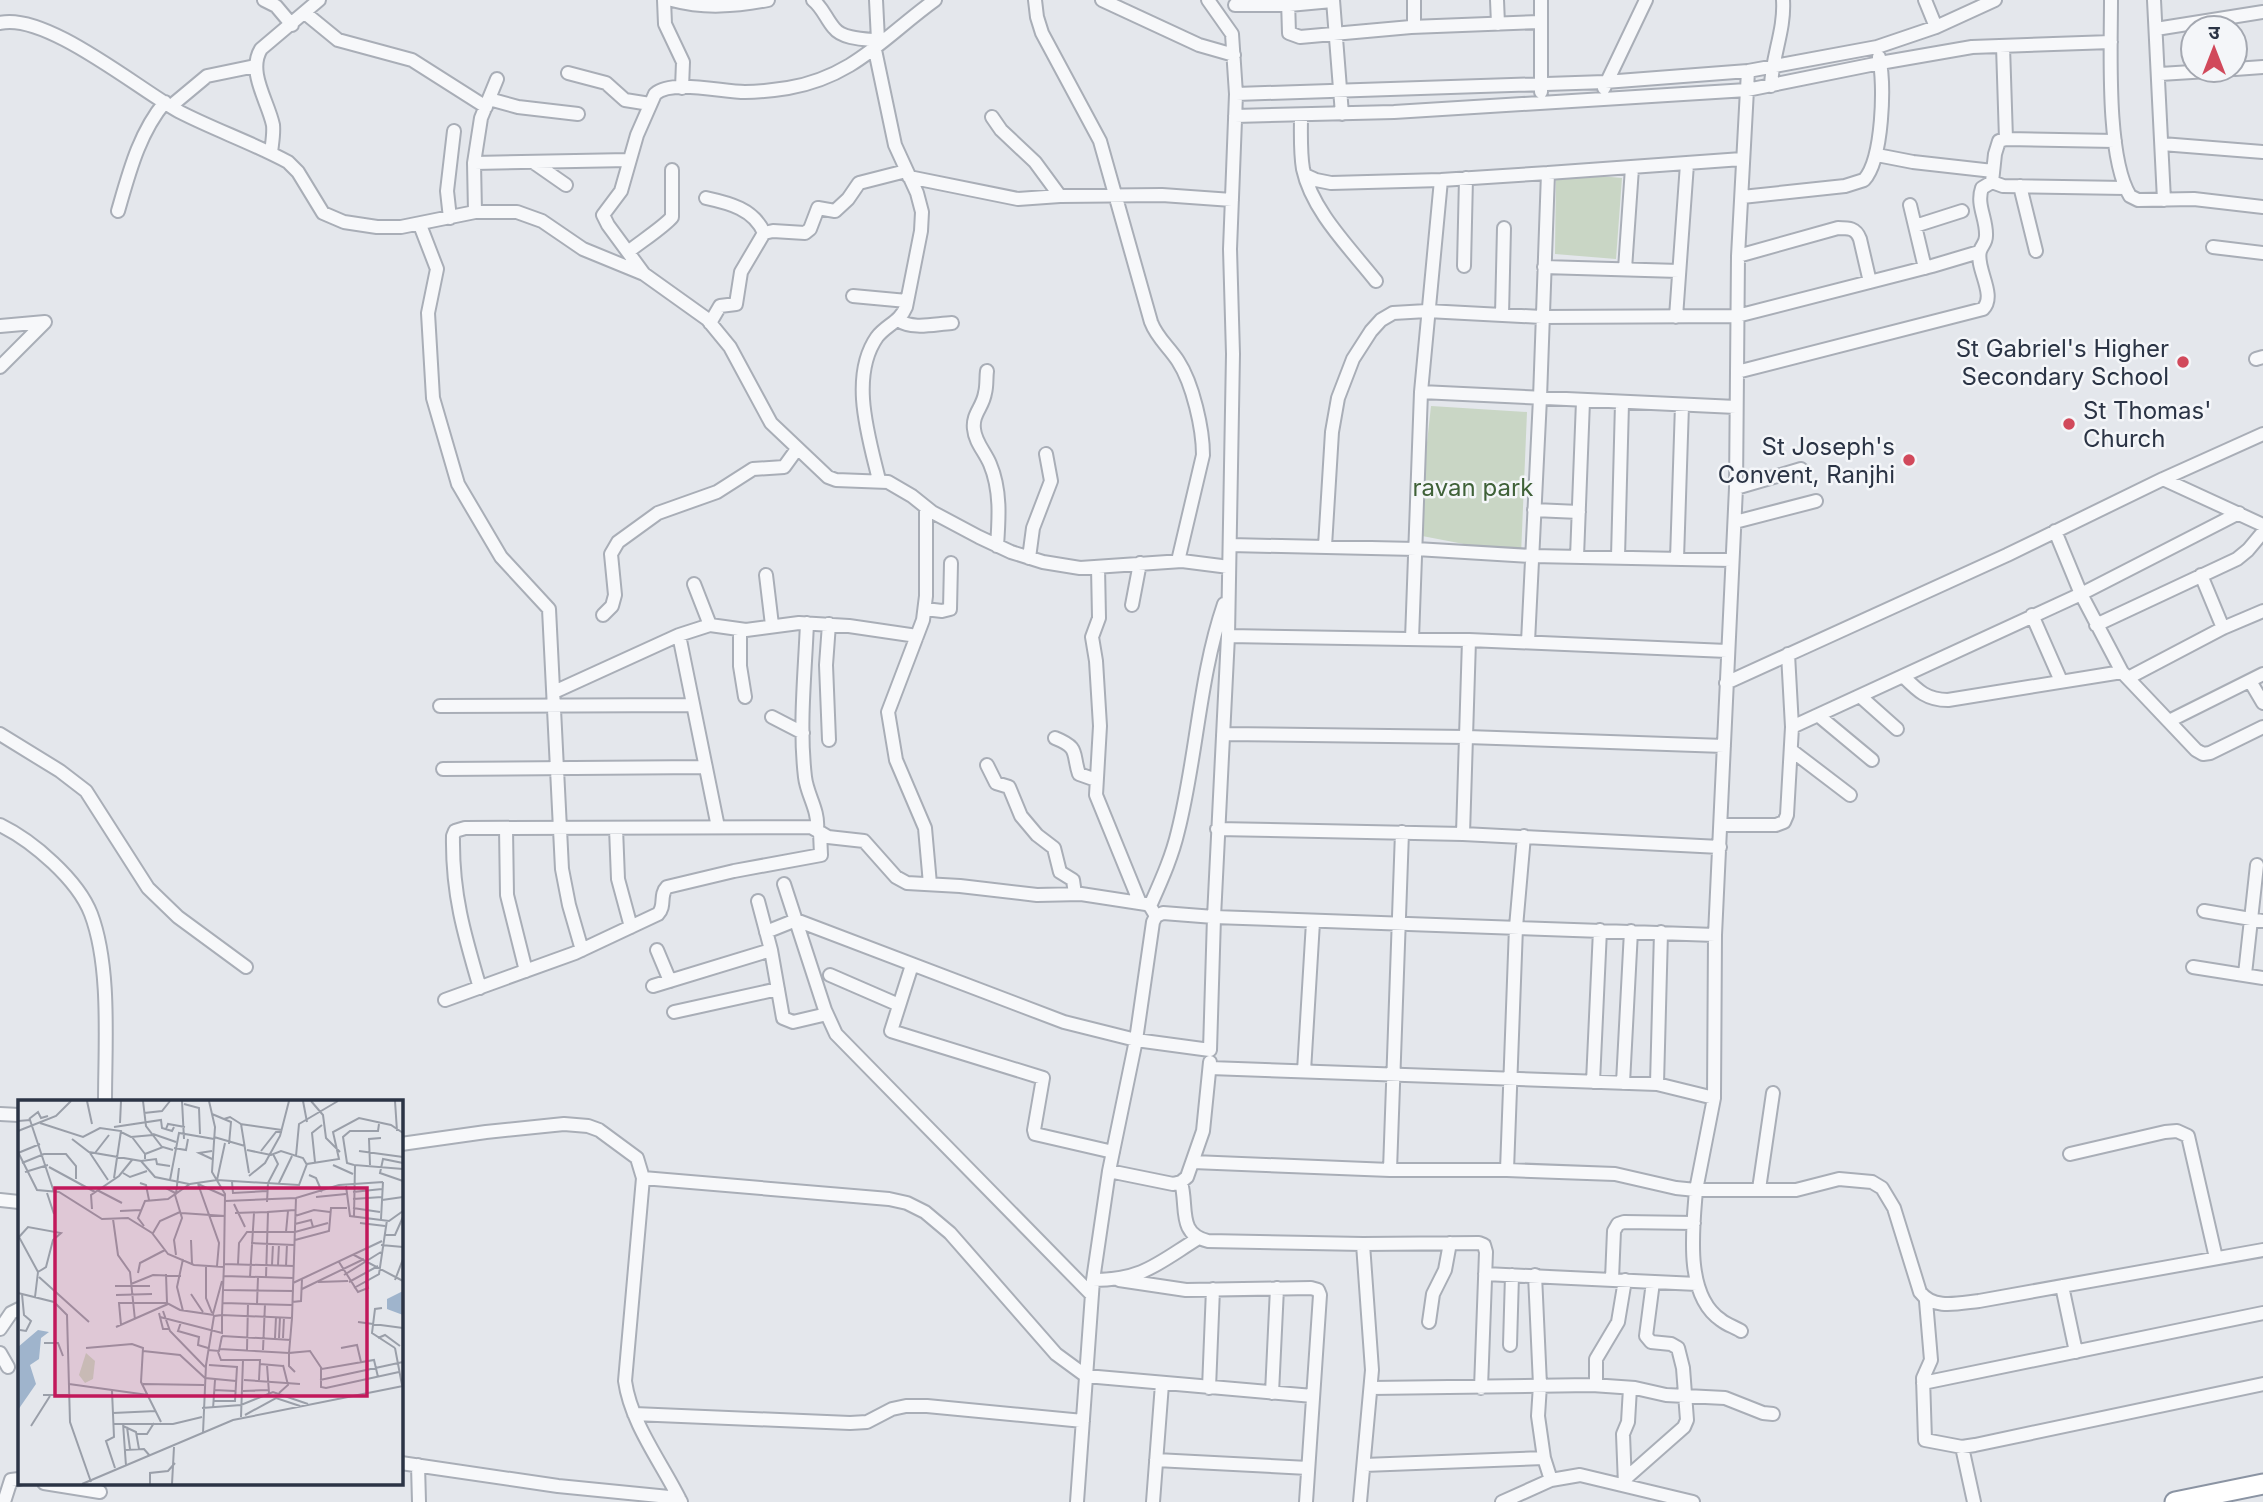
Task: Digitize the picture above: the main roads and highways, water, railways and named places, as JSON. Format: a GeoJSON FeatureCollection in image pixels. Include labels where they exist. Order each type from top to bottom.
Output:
{"type":"FeatureCollection","features":[{"type":"Feature","properties":{"kind":"highway"},"geometry":{"type":"LineString","coordinates":[[2175,1502],[2263,1483]]}},
{"type":"Feature","properties":{"kind":"place","name":"St Gabriel's Higher Secondary School"},"geometry":{"type":"Point","coordinates":[2183,362]}},
{"type":"Feature","properties":{"kind":"place","name":"St Thomas' Church"},"geometry":{"type":"Point","coordinates":[2069,424]}},
{"type":"Feature","properties":{"kind":"place","name":"St Joseph's Convent, Ranjhi"},"geometry":{"type":"Point","coordinates":[1909,460]}},
{"type":"Feature","properties":{"kind":"park label","name":"ravan park"},"geometry":{"type":"Point","coordinates":[1473,487]}}]}
